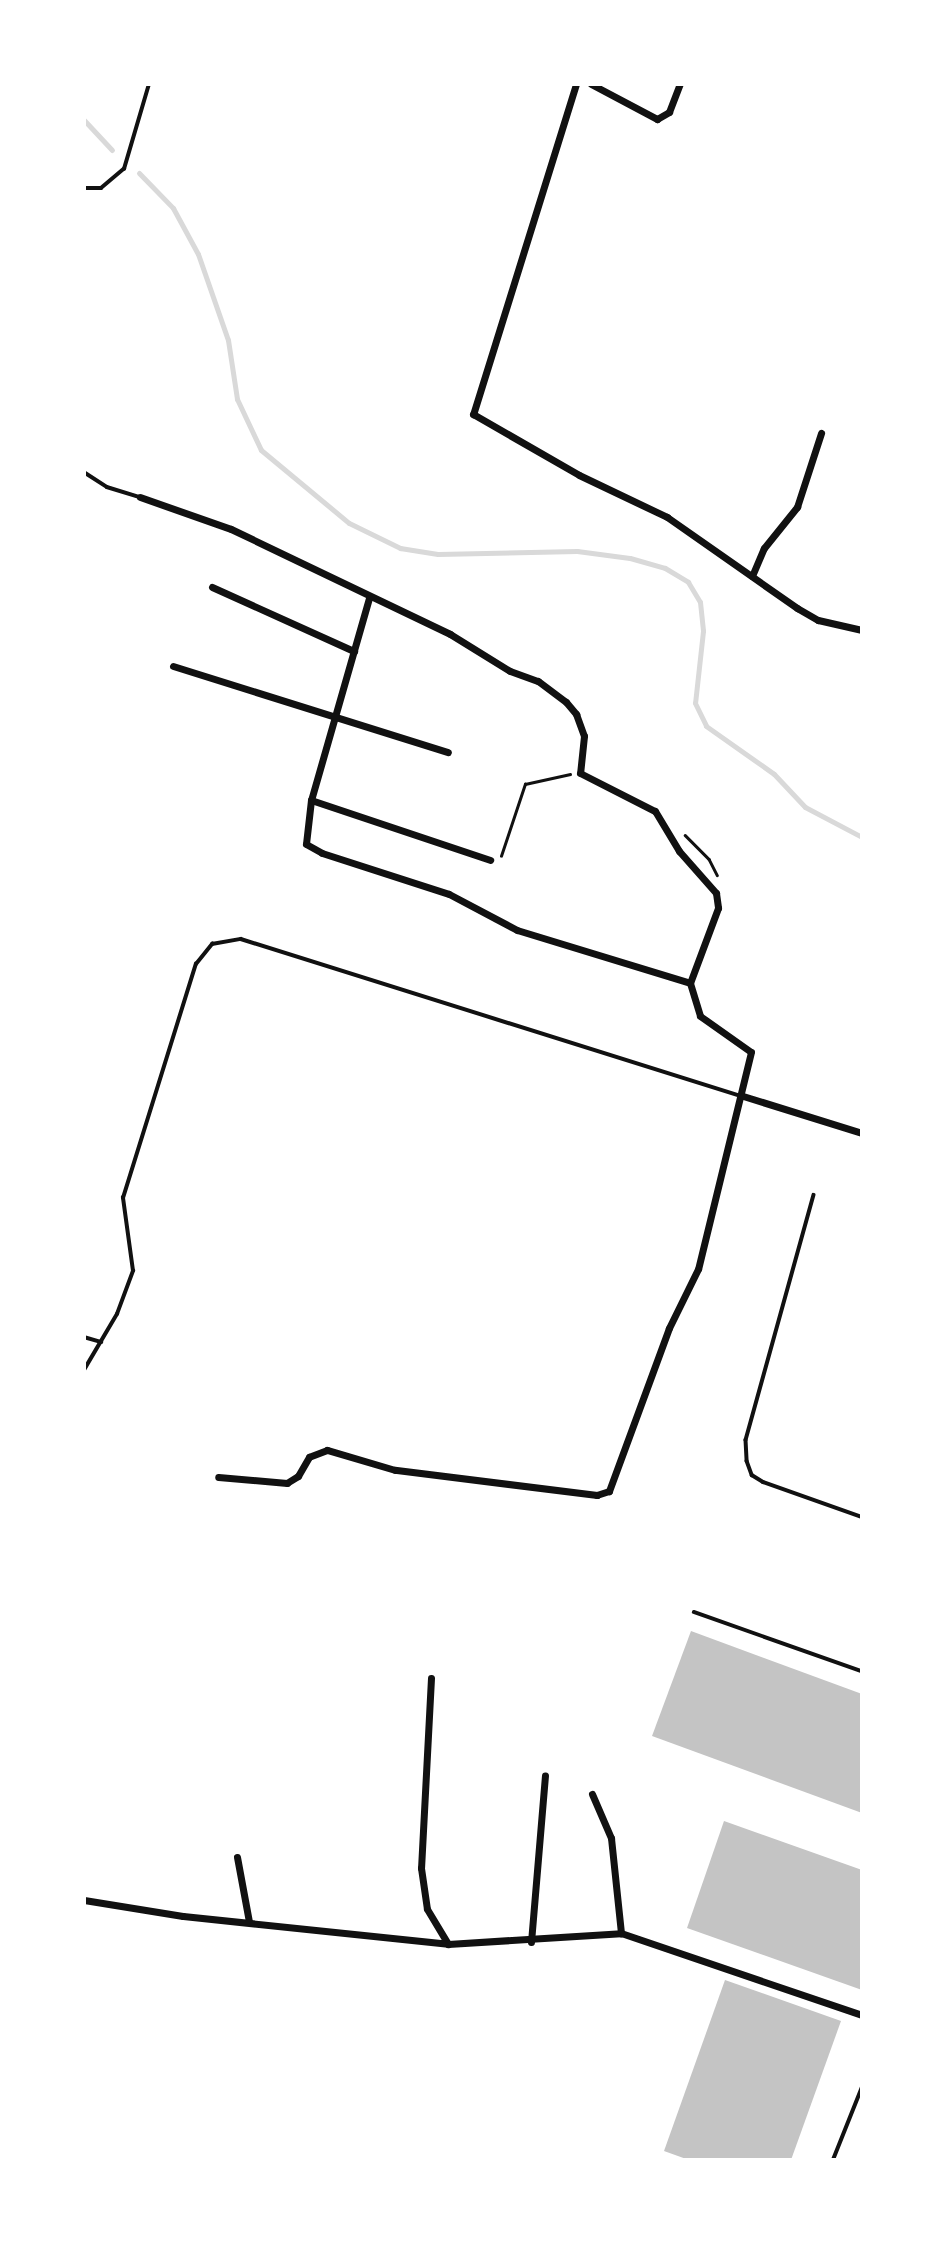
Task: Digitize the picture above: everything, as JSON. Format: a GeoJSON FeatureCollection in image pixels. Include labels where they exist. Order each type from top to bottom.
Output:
{"type":"FeatureCollection","features":[{"type":"Feature","properties":{"kind":"street"},"geometry":{"type":"LineString","coordinates":[[576,84],[473,414],[579,475],[667,517],[818,620],[862,630]]}},
{"type":"Feature","properties":{"kind":"street"},"geometry":{"type":"LineString","coordinates":[[591,84],[657,119],[669,112],[680,84]]}},
{"type":"Feature","properties":{"kind":"street"},"geometry":{"type":"LineString","coordinates":[[752,576],[764,548],[797,508],[821,433]]}},
{"type":"Feature","properties":{"kind":"street"},"geometry":{"type":"LineString","coordinates":[[140,497],[231,529],[369,598],[450,634],[510,671],[538,681],[565,702],[576,714],[584,736],[580,773],[654,811],[679,851],[716,893],[718,908],[690,983],[700,1016],[751,1052],[743,1096],[698,1269],[669,1328],[609,1491],[597,1495],[395,1470],[327,1450],[309,1457],[298,1476],[286,1483],[218,1477]]}},
{"type":"Feature","properties":{"kind":"street"},"geometry":{"type":"LineString","coordinates":[[212,587],[354,651]]}},
{"type":"Feature","properties":{"kind":"street"},"geometry":{"type":"LineString","coordinates":[[369,598],[311,800],[303,838],[312,849],[433,888],[517,930],[690,983]]}},
{"type":"Feature","properties":{"kind":"street"},"geometry":{"type":"LineString","coordinates":[[173,666],[448,752]]}},
{"type":"Feature","properties":{"kind":"street"},"geometry":{"type":"LineString","coordinates":[[311,800],[490,860]]}},
{"type":"Feature","properties":{"kind":"street"},"geometry":{"type":"LineString","coordinates":[[743,1096],[862,1133]]}},
{"type":"Feature","properties":{"kind":"street"},"geometry":{"type":"LineString","coordinates":[[431,1678],[421,1868],[427,1909],[448,1944]]}},
{"type":"Feature","properties":{"kind":"street"},"geometry":{"type":"LineString","coordinates":[[531,1942],[545,1776]]}},
{"type":"Feature","properties":{"kind":"street"},"geometry":{"type":"LineString","coordinates":[[592,1794],[611,1838],[621,1933]]}},
{"type":"Feature","properties":{"kind":"street"},"geometry":{"type":"LineString","coordinates":[[237,1857],[249,1922]]}},
{"type":"Feature","properties":{"kind":"street"},"geometry":{"type":"LineString","coordinates":[[84,1900],[448,1944],[531,1942],[621,1933],[862,2015]]}},
{"type":"Feature","properties":{"kind":"lane"},"geometry":{"type":"LineString","coordinates":[[85,190],[108,184],[124,169],[149,84]]}},
{"type":"Feature","properties":{"kind":"lane"},"geometry":{"type":"LineString","coordinates":[[84,472],[107,487],[140,497]]}},
{"type":"Feature","properties":{"kind":"lane"},"geometry":{"type":"LineString","coordinates":[[84,1370],[101,1342],[133,1271],[123,1198],[196,964],[212,944],[225,939],[241,939],[743,1096]]}},
{"type":"Feature","properties":{"kind":"lane"},"geometry":{"type":"LineString","coordinates":[[814,1195],[747,1440],[747,1461],[752,1475],[763,1482],[862,1517]]}},
{"type":"Feature","properties":{"kind":"lane"},"geometry":{"type":"LineString","coordinates":[[84,1336],[101,1342]]}},
{"type":"Feature","properties":{"kind":"lane"},"geometry":{"type":"LineString","coordinates":[[694,1612],[862,1671]]}},
{"type":"Feature","properties":{"kind":"lane"},"geometry":{"type":"LineString","coordinates":[[833,2160],[862,2087]]}},
{"type":"Feature","properties":{"kind":"path"},"geometry":{"type":"LineString","coordinates":[[490,860],[498,859],[505,849],[525,784],[580,773]]}},
{"type":"Feature","properties":{"kind":"building"},"geometry":{"type":"Polygon","coordinates":[[[691,1631],[862,1694],[862,1813],[652,1736],[691,1631]]]}},
{"type":"Feature","properties":{"kind":"building"},"geometry":{"type":"Polygon","coordinates":[[[724,1821],[862,1870],[862,1990],[687,1928],[724,1821]]]}},
{"type":"Feature","properties":{"kind":"building"},"geometry":{"type":"Polygon","coordinates":[[[725,1980],[841,2021],[791,2160],[689,2160],[664,2151],[725,1980]]]}},
{"type":"Feature","properties":{"kind":"waterway"},"geometry":{"type":"LineString","coordinates":[[84,120],[112,150]]}},
{"type":"Feature","properties":{"kind":"waterway"},"geometry":{"type":"LineString","coordinates":[[139,173],[173,208],[198,254],[228,340],[237,399],[261,450],[349,523],[400,548],[438,554],[577,551],[630,558],[665,568],[688,582],[700,602],[703,631],[695,703],[706,726],[774,774],[805,807],[862,837]]}}]}
